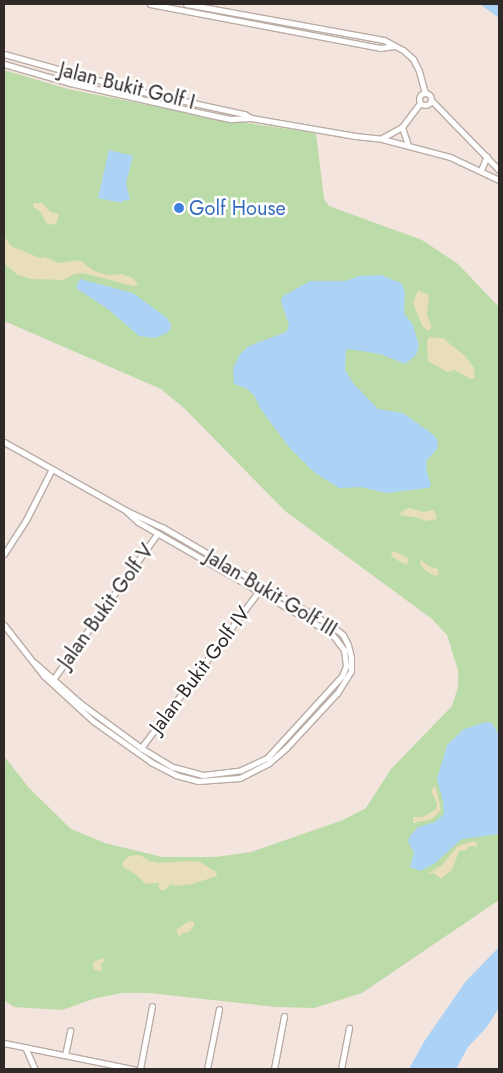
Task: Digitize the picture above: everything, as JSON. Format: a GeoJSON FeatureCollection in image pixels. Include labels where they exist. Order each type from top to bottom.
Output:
{"type":"FeatureCollection","features":[{"type":"Feature","properties":{"kind":"street"},"geometry":{"type":"LineString","coordinates":[[150,4],[380,48],[394,46]]}},
{"type":"Feature","properties":{"kind":"street"},"geometry":{"type":"LineString","coordinates":[[186,4],[384,40],[413,59],[419,71],[425,93],[488,156],[499,170]]}},
{"type":"Feature","properties":{"kind":"street","name":"Jalan Bukit Golf I"},"geometry":{"type":"LineString","coordinates":[[4,54],[134,90],[244,114],[251,118]]}},
{"type":"Feature","properties":{"kind":"street","name":"Jalan Bukit Golf I"},"geometry":{"type":"LineString","coordinates":[[4,64],[140,100],[231,119],[251,118],[382,139],[408,145],[450,157],[499,180]]}},
{"type":"Feature","properties":{"kind":"street"},"geometry":{"type":"LineString","coordinates":[[382,139],[402,127],[420,103],[419,98],[425,93]]}},
{"type":"Feature","properties":{"kind":"street"},"geometry":{"type":"LineString","coordinates":[[420,103],[428,105],[431,100]]}},
{"type":"Feature","properties":{"kind":"street"},"geometry":{"type":"LineString","coordinates":[[402,127],[408,145]]}},
{"type":"Feature","properties":{"kind":"street"},"geometry":{"type":"LineString","coordinates":[[480,170],[488,156]]}},
{"type":"Feature","properties":{"kind":"street","name":"Jalan Bukit Golf III"},"geometry":{"type":"LineString","coordinates":[[4,442],[127,511],[162,528],[337,630],[346,640],[351,657],[351,671],[344,685],[286,748],[263,768],[240,778],[198,781],[165,770],[125,745],[69,700],[32,661],[4,625]]}},
{"type":"Feature","properties":{"kind":"street"},"geometry":{"type":"LineString","coordinates":[[4,554],[26,520],[52,469]]}},
{"type":"Feature","properties":{"kind":"street","name":"Jalan Bukit Golf III"},"geometry":{"type":"LineString","coordinates":[[32,661],[54,678],[80,703],[141,748],[173,767],[194,774],[217,774],[241,770],[259,763],[275,751],[339,681],[346,661],[344,650],[336,637],[138,522],[127,511]]}},
{"type":"Feature","properties":{"kind":"street","name":"Jalan Bukit Golf V"},"geometry":{"type":"LineString","coordinates":[[54,678],[158,533]]}},
{"type":"Feature","properties":{"kind":"street","name":"Jalan Bukit Golf IV"},"geometry":{"type":"LineString","coordinates":[[141,748],[258,592]]}},
{"type":"Feature","properties":{"kind":"street"},"geometry":{"type":"LineString","coordinates":[[140,1069],[152,1006]]}},
{"type":"Feature","properties":{"kind":"street"},"geometry":{"type":"LineString","coordinates":[[207,1069],[219,1010]]}},
{"type":"Feature","properties":{"kind":"street"},"geometry":{"type":"LineString","coordinates":[[274,1069],[284,1016]]}},
{"type":"Feature","properties":{"kind":"street"},"geometry":{"type":"LineString","coordinates":[[341,1069],[349,1028]]}},
{"type":"Feature","properties":{"kind":"street"},"geometry":{"type":"LineString","coordinates":[[65,1055],[70,1030]]}},
{"type":"Feature","properties":{"kind":"street"},"geometry":{"type":"LineString","coordinates":[[4,1043],[133,1069]]}},
{"type":"Feature","properties":{"kind":"street"},"geometry":{"type":"LineString","coordinates":[[25,1047],[35,1069]]}},
{"type":"Feature","properties":{"kind":"green space"},"geometry":{"type":"Polygon","coordinates":[[[4,70],[68,89],[213,118],[316,133],[324,199],[329,206],[422,240],[458,264],[499,307],[499,900],[362,993],[314,1008],[276,1007],[149,993],[122,993],[96,998],[62,1010],[14,1007],[4,1000],[4,756],[29,788],[71,829],[105,843],[162,857],[216,857],[251,852],[343,820],[366,808],[391,769],[452,706],[458,687],[458,670],[447,635],[432,619],[285,511],[185,409],[161,389],[4,321],[4,70]]]}},
{"type":"Feature","properties":{"kind":"sand"},"geometry":{"type":"Polygon","coordinates":[[[34,203],[42,203],[51,212],[59,214],[57,222],[53,225],[46,223],[41,213],[33,206],[34,203]]]}},
{"type":"Feature","properties":{"kind":"sand"},"geometry":{"type":"Polygon","coordinates":[[[4,236],[11,246],[40,258],[45,257],[58,263],[80,260],[94,271],[107,275],[121,274],[133,278],[138,285],[133,286],[83,273],[74,274],[64,280],[31,279],[18,275],[4,263],[4,236]]]}},
{"type":"Feature","properties":{"kind":"sand"},"geometry":{"type":"Polygon","coordinates":[[[418,290],[429,295],[427,315],[432,327],[429,331],[422,326],[413,303],[418,290]]]}},
{"type":"Feature","properties":{"kind":"sand"},"geometry":{"type":"Polygon","coordinates":[[[429,337],[443,338],[466,357],[474,368],[475,378],[470,379],[455,370],[447,372],[428,361],[427,342],[429,337]]]}},
{"type":"Feature","properties":{"kind":"sand"},"geometry":{"type":"Polygon","coordinates":[[[409,508],[424,512],[434,510],[437,519],[425,521],[419,518],[400,515],[401,512],[409,508]]]}},
{"type":"Feature","properties":{"kind":"sand"},"geometry":{"type":"Polygon","coordinates":[[[394,551],[407,557],[409,561],[406,565],[392,557],[391,553],[394,551]]]}},
{"type":"Feature","properties":{"kind":"sand"},"geometry":{"type":"Polygon","coordinates":[[[421,560],[430,567],[438,569],[439,574],[435,576],[425,570],[420,564],[421,560]]]}},
{"type":"Feature","properties":{"kind":"sand"},"geometry":{"type":"Polygon","coordinates":[[[433,787],[436,787],[441,810],[432,819],[413,823],[413,817],[423,817],[436,809],[437,803],[431,791],[433,787]]]}},
{"type":"Feature","properties":{"kind":"sand"},"geometry":{"type":"Polygon","coordinates":[[[473,841],[477,843],[477,847],[470,846],[466,850],[459,851],[452,870],[441,879],[434,873],[427,874],[442,865],[458,846],[473,841]]]}},
{"type":"Feature","properties":{"kind":"sand"},"geometry":{"type":"Polygon","coordinates":[[[140,855],[150,861],[159,863],[200,862],[216,872],[217,876],[192,884],[177,886],[171,884],[165,890],[161,890],[158,886],[160,883],[146,884],[135,874],[123,867],[123,862],[129,856],[140,855]]]}},
{"type":"Feature","properties":{"kind":"sand"},"geometry":{"type":"Polygon","coordinates":[[[189,921],[194,922],[194,926],[189,932],[183,933],[179,937],[176,930],[189,921]]]}},
{"type":"Feature","properties":{"kind":"sand"},"geometry":{"type":"Polygon","coordinates":[[[103,958],[105,962],[101,963],[102,971],[94,970],[93,962],[103,958]]]}},
{"type":"Feature","properties":{"kind":"water"},"geometry":{"type":"Polygon","coordinates":[[[480,4],[499,4],[499,18],[480,4]]]}},
{"type":"Feature","properties":{"kind":"water"},"geometry":{"type":"Polygon","coordinates":[[[109,150],[133,156],[126,183],[130,200],[122,201],[122,203],[98,198],[109,150]]]}},
{"type":"Feature","properties":{"kind":"water"},"geometry":{"type":"Polygon","coordinates":[[[381,275],[401,283],[405,291],[404,313],[413,325],[419,345],[416,355],[405,364],[380,354],[349,349],[346,350],[345,370],[353,383],[378,409],[403,413],[434,435],[438,442],[437,449],[427,460],[426,469],[431,485],[428,488],[386,493],[361,487],[339,488],[314,472],[288,446],[260,408],[254,395],[246,388],[234,384],[233,368],[240,354],[249,346],[286,332],[289,325],[281,301],[283,296],[310,281],[346,281],[359,276],[381,275]]]}},
{"type":"Feature","properties":{"kind":"water"},"geometry":{"type":"Polygon","coordinates":[[[80,279],[133,293],[167,318],[171,325],[170,330],[155,338],[139,336],[108,309],[76,288],[80,279]]]}},
{"type":"Feature","properties":{"kind":"water"},"geometry":{"type":"Polygon","coordinates":[[[486,722],[492,723],[499,735],[499,834],[462,839],[434,864],[420,871],[410,867],[414,853],[408,841],[410,836],[418,827],[435,822],[444,814],[443,801],[437,779],[447,745],[464,729],[486,722]]]}},
{"type":"Feature","properties":{"kind":"water"},"geometry":{"type":"Polygon","coordinates":[[[499,947],[499,1008],[486,1028],[468,1047],[456,1069],[409,1069],[425,1040],[466,981],[499,947]]]}},
{"type":"Feature","properties":{"kind":"place","name":"Golf House"},"geometry":{"type":"Point","coordinates":[179,208]}}]}
